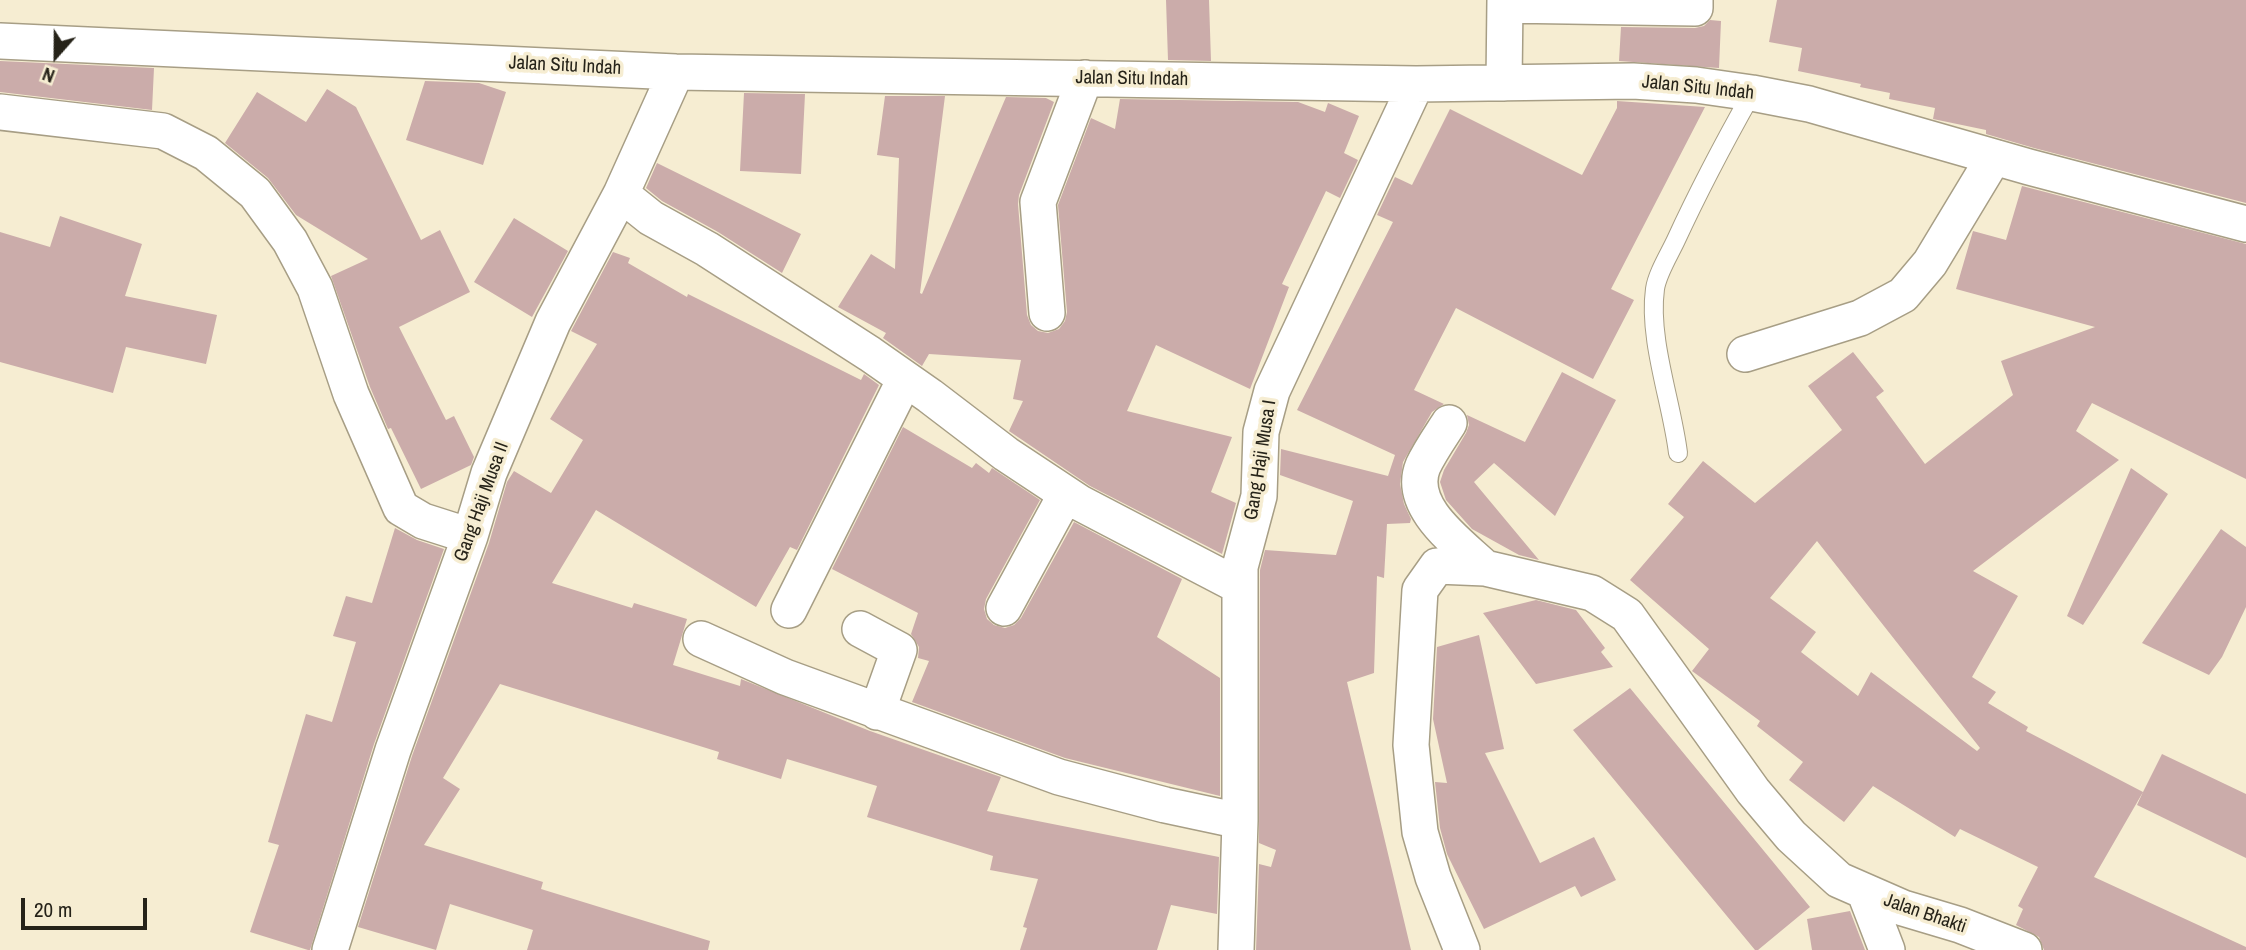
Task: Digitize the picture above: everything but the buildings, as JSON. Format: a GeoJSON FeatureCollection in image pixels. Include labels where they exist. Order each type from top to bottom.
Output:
{"type":"FeatureCollection","features":[{"type":"Feature","properties":{"kind":"street"},"geometry":{"type":"LineString","coordinates":[[1504,83],[1505,3],[1695,8],[1695,0]]}},
{"type":"Feature","properties":{"kind":"street","name":"Jalan Situ Indah"},"geometry":{"type":"LineString","coordinates":[[0,41],[676,72],[1416,85],[1633,81],[1696,85],[1809,104],[1994,157],[2246,224]]}},
{"type":"Feature","properties":{"kind":"street","name":"Gang Haji Musa II"},"geometry":{"type":"LineString","coordinates":[[330,950],[393,750],[470,536],[489,473],[553,322],[621,194],[676,72]]}},
{"type":"Feature","properties":{"kind":"street"},"geometry":{"type":"LineString","coordinates":[[1047,313],[1038,202],[1085,78]]}},
{"type":"Feature","properties":{"kind":"street","name":"Gang Haji Musa I"},"geometry":{"type":"LineString","coordinates":[[1236,950],[1240,821],[1239,586],[1240,567],[1259,496],[1261,432],[1272,391],[1416,85]]}},
{"type":"Feature","properties":{"kind":"street"},"geometry":{"type":"LineString","coordinates":[[0,112],[163,131],[206,153],[255,193],[290,241],[315,288],[351,394],[401,508],[423,521],[470,536]]}},
{"type":"Feature","properties":{"kind":"street"},"geometry":{"type":"LineString","coordinates":[[1745,354],[1860,318],[1903,295],[1930,263],[1994,157]]}},
{"type":"Feature","properties":{"kind":"street"},"geometry":{"type":"LineString","coordinates":[[621,194],[651,218],[707,249],[807,312],[1066,494],[1161,547],[1239,586]]}},
{"type":"Feature","properties":{"kind":"street"},"geometry":{"type":"LineString","coordinates":[[789,610],[905,379]]}},
{"type":"Feature","properties":{"kind":"street"},"geometry":{"type":"LineString","coordinates":[[1449,423],[1422,469],[1420,494],[1437,523],[1485,568]]}},
{"type":"Feature","properties":{"kind":"street"},"geometry":{"type":"LineString","coordinates":[[1004,608],[1066,494]]}},
{"type":"Feature","properties":{"kind":"street","name":"Jalan Bhakti"},"geometry":{"type":"LineString","coordinates":[[1462,950],[1433,877],[1420,832],[1411,744],[1420,590],[1437,566],[1485,568],[1592,593],[1627,615],[1753,791],[1783,827],[1839,880],[1903,908],[1960,925],[2024,950]]}},
{"type":"Feature","properties":{"kind":"street"},"geometry":{"type":"LineString","coordinates":[[860,629],[899,650],[877,712]]}},
{"type":"Feature","properties":{"kind":"street"},"geometry":{"type":"LineString","coordinates":[[701,639],[785,677],[1059,777],[1240,821]]}},
{"type":"Feature","properties":{"kind":"street"},"geometry":{"type":"LineString","coordinates":[[1865,893],[1887,950]]}},
{"type":"Feature","properties":{"kind":"lane"},"geometry":{"type":"LineString","coordinates":[[1678,453],[1659,357],[1654,288],[1707,175],[1752,93]]}}]}
